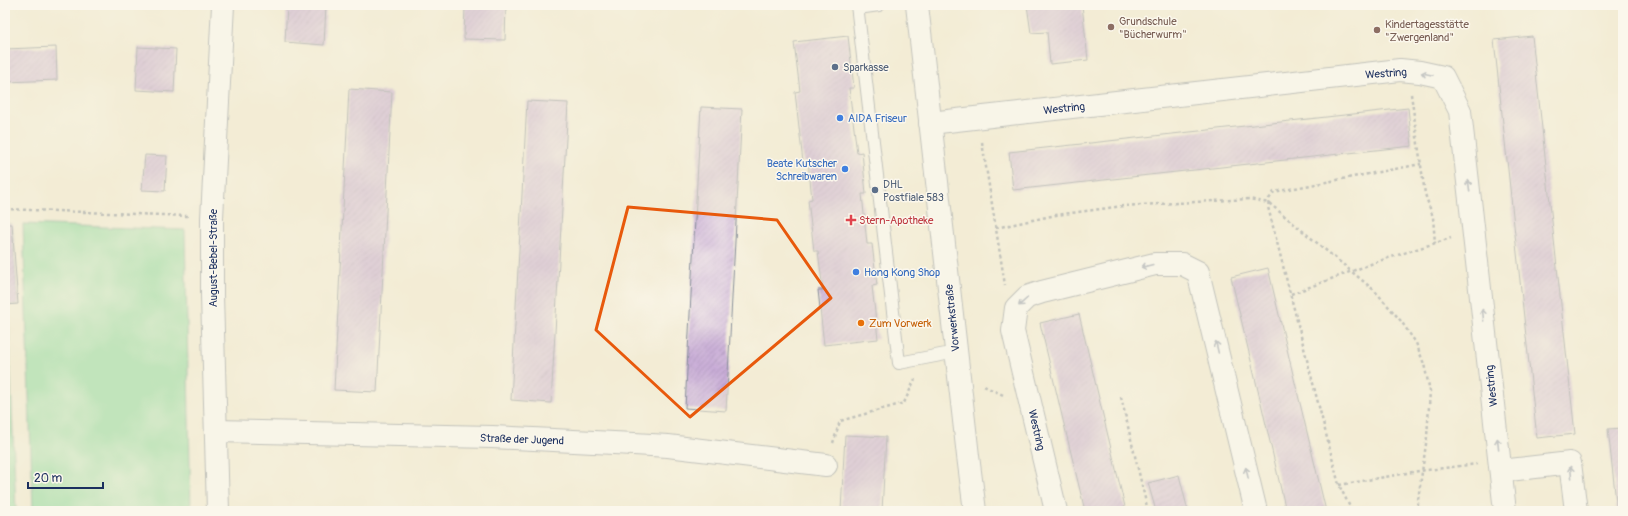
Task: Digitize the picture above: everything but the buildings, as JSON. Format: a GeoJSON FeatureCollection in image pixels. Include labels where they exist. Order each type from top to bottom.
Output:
{"type":"FeatureCollection","features":[{"type":"Feature","properties":{"kind":"street","name":"August-Bebel-Straße"},"geometry":{"type":"LineString","coordinates":[[218,511],[212,295],[212,218],[223,5]]}},
{"type":"Feature","properties":{"kind":"street","name":"Vorwerkstraße"},"geometry":{"type":"LineString","coordinates":[[917,5],[975,511]]}},
{"type":"Feature","properties":{"kind":"street","name":"Westring"},"geometry":{"type":"LineString","coordinates":[[930,123],[1400,70],[1420,72],[1443,77],[1460,111],[1505,511]]}},
{"type":"Feature","properties":{"kind":"street","name":"Westring"},"geometry":{"type":"LineString","coordinates":[[1056,511],[1013,331],[1016,308],[1028,297],[1042,292],[1155,264],[1182,264],[1198,272],[1256,511]]}},
{"type":"Feature","properties":{"kind":"street","name":"Straße der Jugend"},"geometry":{"type":"LineString","coordinates":[[216,431],[492,437],[634,444],[668,446],[826,466]]}},
{"type":"Feature","properties":{"kind":"street"},"geometry":{"type":"LineString","coordinates":[[1500,466],[1570,463],[1576,511]]}},
{"type":"Feature","properties":{"kind":"lane"},"geometry":{"type":"LineString","coordinates":[[879,5],[858,7],[899,363],[913,361],[957,363]]}},
{"type":"Feature","properties":{"kind":"path"},"geometry":{"type":"LineString","coordinates":[[1408,71],[1425,194],[1433,217],[1435,243]]}},
{"type":"Feature","properties":{"kind":"path"},"geometry":{"type":"LineString","coordinates":[[978,117],[1006,291]]}},
{"type":"Feature","properties":{"kind":"path"},"geometry":{"type":"LineString","coordinates":[[1352,511],[1339,485],[1268,203],[1274,192],[1421,164]]}},
{"type":"Feature","properties":{"kind":"path"},"geometry":{"type":"LineString","coordinates":[[996,228],[1056,215],[1123,206],[1249,199],[1268,203],[1375,291],[1401,322],[1416,343],[1424,364],[1430,391],[1428,431],[1418,500],[1418,511]]}},
{"type":"Feature","properties":{"kind":"path"},"geometry":{"type":"LineString","coordinates":[[5,209],[174,214],[212,218]]}},
{"type":"Feature","properties":{"kind":"path"},"geometry":{"type":"LineString","coordinates":[[1291,294],[1351,271],[1474,231]]}},
{"type":"Feature","properties":{"kind":"path"},"geometry":{"type":"LineString","coordinates":[[826,466],[840,421],[904,403],[916,378],[913,361]]}},
{"type":"Feature","properties":{"kind":"path"},"geometry":{"type":"LineString","coordinates":[[957,363],[1032,408]]}},
{"type":"Feature","properties":{"kind":"path"},"geometry":{"type":"LineString","coordinates":[[1121,397],[1148,511]]}},
{"type":"Feature","properties":{"kind":"path"},"geometry":{"type":"LineString","coordinates":[[1339,485],[1422,470],[1500,466]]}},
{"type":"Feature","properties":{"kind":"highlighted area"},"geometry":{"type":"Polygon","coordinates":[[[628,207],[777,220],[831,298],[690,417],[596,330],[628,207]]]}},
{"type":"Feature","properties":{"kind":"green space"},"geometry":{"type":"Polygon","coordinates":[[[5,224],[12,224],[18,304],[8,305],[16,511],[5,511],[5,224]]]}},
{"type":"Feature","properties":{"kind":"green space"},"geometry":{"type":"Polygon","coordinates":[[[23,224],[185,230],[191,511],[33,511],[23,224]]]}},
{"type":"Feature","properties":{"kind":"place","name":"Grundschule \"Bücherwurm\""},"geometry":{"type":"Point","coordinates":[1111,27]}},
{"type":"Feature","properties":{"kind":"place","name":"Kindertagesstätte \"Zwergenland\""},"geometry":{"type":"Point","coordinates":[1377,30]}},
{"type":"Feature","properties":{"kind":"place","name":"Sparkasse"},"geometry":{"type":"Point","coordinates":[835,67]}},
{"type":"Feature","properties":{"kind":"place","name":"AIDA Friseur"},"geometry":{"type":"Point","coordinates":[840,118]}},
{"type":"Feature","properties":{"kind":"place","name":"Beate Kutscher Schreibwaren"},"geometry":{"type":"Point","coordinates":[845,169]}},
{"type":"Feature","properties":{"kind":"place","name":"DHL Postfiale 583"},"geometry":{"type":"Point","coordinates":[875,190]}},
{"type":"Feature","properties":{"kind":"place","name":"Stern-Apotheke"},"geometry":{"type":"Point","coordinates":[851,220]}},
{"type":"Feature","properties":{"kind":"place","name":"Hong Kong Shop"},"geometry":{"type":"Point","coordinates":[856,272]}},
{"type":"Feature","properties":{"kind":"place","name":"Zum Vorwerk"},"geometry":{"type":"Point","coordinates":[861,323]}}]}
